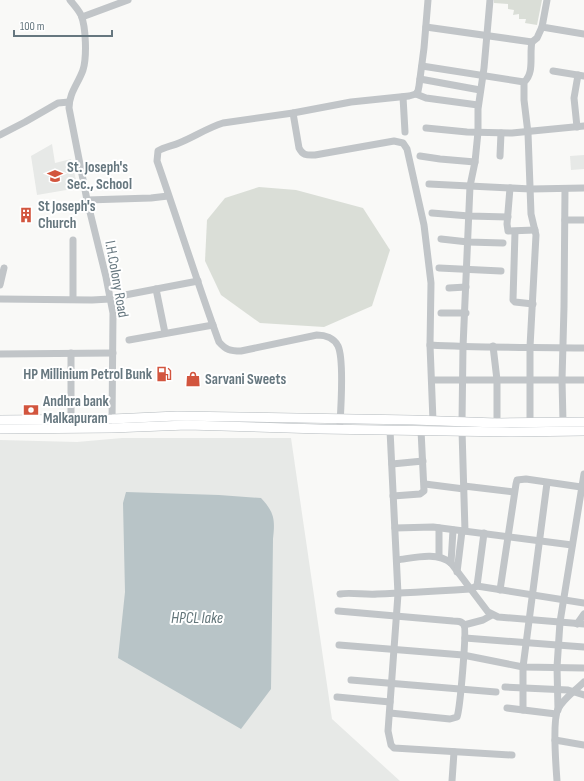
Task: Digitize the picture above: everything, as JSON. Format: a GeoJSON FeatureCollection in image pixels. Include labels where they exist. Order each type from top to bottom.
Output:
{"type":"FeatureCollection","features":[{"type":"Feature","properties":{"kind":"main road"},"geometry":{"type":"LineString","coordinates":[[0,429],[32,429],[112,424],[177,416],[433,421],[462,426],[530,432],[584,430]]}},
{"type":"Feature","properties":{"kind":"main road"},"geometry":{"type":"LineString","coordinates":[[32,429],[33,419]]}},
{"type":"Feature","properties":{"kind":"main road"},"geometry":{"type":"LineString","coordinates":[[0,420],[70,419],[112,424],[390,430],[421,430],[497,423],[584,422]]}},
{"type":"Feature","properties":{"kind":"street","name":"I.H.Colony Road"},"geometry":{"type":"LineString","coordinates":[[70,0],[82,17],[85,43],[84,63],[69,102],[70,112],[87,200],[106,277],[113,313],[112,424]]}},
{"type":"Feature","properties":{"kind":"street"},"geometry":{"type":"LineString","coordinates":[[82,17],[128,0]]}},
{"type":"Feature","properties":{"kind":"street"},"geometry":{"type":"LineString","coordinates":[[416,94],[418,91],[422,66],[428,0]]}},
{"type":"Feature","properties":{"kind":"street"},"geometry":{"type":"LineString","coordinates":[[457,572],[463,531],[464,487],[462,426],[470,186],[475,162],[478,132],[478,104],[483,76],[490,0]]}},
{"type":"Feature","properties":{"kind":"street"},"geometry":{"type":"LineString","coordinates":[[530,423],[530,347],[536,249],[535,230],[531,214],[531,189],[524,82],[529,77],[532,42],[537,38],[542,27],[547,0]]}},
{"type":"Feature","properties":{"kind":"street"},"geometry":{"type":"LineString","coordinates":[[426,27],[532,42]]}},
{"type":"Feature","properties":{"kind":"street"},"geometry":{"type":"LineString","coordinates":[[542,27],[584,34]]}},
{"type":"Feature","properties":{"kind":"street"},"geometry":{"type":"LineString","coordinates":[[422,66],[524,82]]}},
{"type":"Feature","properties":{"kind":"street"},"geometry":{"type":"LineString","coordinates":[[426,128],[501,134],[528,133],[580,127],[574,98],[581,75],[553,71]]}},
{"type":"Feature","properties":{"kind":"street"},"geometry":{"type":"LineString","coordinates":[[420,79],[480,90]]}},
{"type":"Feature","properties":{"kind":"street"},"geometry":{"type":"LineString","coordinates":[[340,429],[340,357],[338,345],[335,342],[326,336],[317,335],[241,351],[231,351],[224,348],[219,342],[168,196],[157,161],[158,151],[215,125],[351,102],[403,97],[416,94],[426,98],[478,104]]}},
{"type":"Feature","properties":{"kind":"street"},"geometry":{"type":"LineString","coordinates":[[403,97],[405,132]]}},
{"type":"Feature","properties":{"kind":"street"},"geometry":{"type":"LineString","coordinates":[[0,135],[58,103],[69,102]]}},
{"type":"Feature","properties":{"kind":"street"},"geometry":{"type":"LineString","coordinates":[[293,113],[299,148],[306,156],[394,141],[404,143],[407,149],[425,235],[431,283],[430,345],[433,421]]}},
{"type":"Feature","properties":{"kind":"street"},"geometry":{"type":"LineString","coordinates":[[500,156],[501,134]]}},
{"type":"Feature","properties":{"kind":"street"},"geometry":{"type":"LineString","coordinates":[[420,156],[475,162]]}},
{"type":"Feature","properties":{"kind":"street"},"geometry":{"type":"LineString","coordinates":[[429,184],[531,189],[584,188]]}},
{"type":"Feature","properties":{"kind":"street"},"geometry":{"type":"LineString","coordinates":[[510,188],[508,231],[515,232],[535,230]]}},
{"type":"Feature","properties":{"kind":"street"},"geometry":{"type":"LineString","coordinates":[[563,422],[562,380],[564,348],[565,188]]}},
{"type":"Feature","properties":{"kind":"street"},"geometry":{"type":"LineString","coordinates":[[87,200],[168,196]]}},
{"type":"Feature","properties":{"kind":"street"},"geometry":{"type":"LineString","coordinates":[[432,213],[508,217]]}},
{"type":"Feature","properties":{"kind":"street"},"geometry":{"type":"LineString","coordinates":[[565,220],[584,220]]}},
{"type":"Feature","properties":{"kind":"street"},"geometry":{"type":"LineString","coordinates":[[515,232],[513,300],[515,302],[533,304]]}},
{"type":"Feature","properties":{"kind":"street"},"geometry":{"type":"LineString","coordinates":[[441,239],[468,242],[503,243]]}},
{"type":"Feature","properties":{"kind":"street"},"geometry":{"type":"LineString","coordinates":[[73,240],[73,299]]}},
{"type":"Feature","properties":{"kind":"street"},"geometry":{"type":"LineString","coordinates":[[0,285],[4,268]]}},
{"type":"Feature","properties":{"kind":"street"},"geometry":{"type":"LineString","coordinates":[[439,268],[467,268],[501,271]]}},
{"type":"Feature","properties":{"kind":"street"},"geometry":{"type":"LineString","coordinates":[[125,295],[198,281]]}},
{"type":"Feature","properties":{"kind":"street"},"geometry":{"type":"LineString","coordinates":[[449,288],[466,287]]}},
{"type":"Feature","properties":{"kind":"street"},"geometry":{"type":"LineString","coordinates":[[156,289],[165,334]]}},
{"type":"Feature","properties":{"kind":"street"},"geometry":{"type":"LineString","coordinates":[[0,298],[110,299]]}},
{"type":"Feature","properties":{"kind":"street"},"geometry":{"type":"LineString","coordinates":[[441,312],[466,313]]}},
{"type":"Feature","properties":{"kind":"street"},"geometry":{"type":"LineString","coordinates":[[129,340],[213,325]]}},
{"type":"Feature","properties":{"kind":"street"},"geometry":{"type":"LineString","coordinates":[[430,345],[464,347],[493,346],[584,348]]}},
{"type":"Feature","properties":{"kind":"street"},"geometry":{"type":"LineString","coordinates":[[493,346],[497,380],[497,423]]}},
{"type":"Feature","properties":{"kind":"street"},"geometry":{"type":"LineString","coordinates":[[70,419],[71,353]]}},
{"type":"Feature","properties":{"kind":"street"},"geometry":{"type":"LineString","coordinates":[[0,354],[113,353]]}},
{"type":"Feature","properties":{"kind":"street"},"geometry":{"type":"LineString","coordinates":[[432,380],[584,380]]}},
{"type":"Feature","properties":{"kind":"street"},"geometry":{"type":"LineString","coordinates":[[390,430],[398,594],[390,702],[389,738],[391,745],[394,748],[512,755]]}},
{"type":"Feature","properties":{"kind":"street"},"geometry":{"type":"LineString","coordinates":[[393,496],[422,493],[424,491],[425,484],[421,430]]}},
{"type":"Feature","properties":{"kind":"street"},"geometry":{"type":"LineString","coordinates":[[392,464],[423,461]]}},
{"type":"Feature","properties":{"kind":"street"},"geometry":{"type":"LineString","coordinates":[[557,781],[555,740],[560,622],[584,475]]}},
{"type":"Feature","properties":{"kind":"street"},"geometry":{"type":"LineString","coordinates":[[500,590],[517,480],[521,479],[581,487]]}},
{"type":"Feature","properties":{"kind":"street"},"geometry":{"type":"LineString","coordinates":[[523,710],[523,667],[547,483]]}},
{"type":"Feature","properties":{"kind":"street"},"geometry":{"type":"LineString","coordinates":[[425,484],[514,492]]}},
{"type":"Feature","properties":{"kind":"street"},"geometry":{"type":"LineString","coordinates":[[395,528],[429,527],[572,545]]}},
{"type":"Feature","properties":{"kind":"street"},"geometry":{"type":"LineString","coordinates":[[439,528],[439,556]]}},
{"type":"Feature","properties":{"kind":"street"},"geometry":{"type":"LineString","coordinates":[[451,563],[454,530]]}},
{"type":"Feature","properties":{"kind":"street"},"geometry":{"type":"LineString","coordinates":[[473,587],[484,533]]}},
{"type":"Feature","properties":{"kind":"street"},"geometry":{"type":"LineString","coordinates":[[397,560],[439,556],[444,558],[451,563],[457,572],[473,587],[488,612],[492,615],[528,620],[581,624],[584,614]]}},
{"type":"Feature","properties":{"kind":"street"},"geometry":{"type":"LineString","coordinates":[[340,594],[398,594],[473,587],[532,594],[584,603]]}},
{"type":"Feature","properties":{"kind":"street"},"geometry":{"type":"LineString","coordinates":[[338,610],[453,621],[460,622],[464,625],[483,620],[492,615]]}},
{"type":"Feature","properties":{"kind":"street"},"geometry":{"type":"LineString","coordinates":[[390,713],[450,719],[457,717],[465,638],[464,625]]}},
{"type":"Feature","properties":{"kind":"street"},"geometry":{"type":"LineString","coordinates":[[465,638],[584,647]]}},
{"type":"Feature","properties":{"kind":"street"},"geometry":{"type":"LineString","coordinates":[[339,645],[463,655],[523,667],[558,666],[584,668]]}},
{"type":"Feature","properties":{"kind":"street"},"geometry":{"type":"LineString","coordinates":[[351,680],[496,692]]}},
{"type":"Feature","properties":{"kind":"street"},"geometry":{"type":"LineString","coordinates":[[557,712],[567,697],[584,682]]}},
{"type":"Feature","properties":{"kind":"street"},"geometry":{"type":"LineString","coordinates":[[505,687],[574,691],[584,695]]}},
{"type":"Feature","properties":{"kind":"street"},"geometry":{"type":"LineString","coordinates":[[337,697],[390,702]]}},
{"type":"Feature","properties":{"kind":"street"},"geometry":{"type":"LineString","coordinates":[[507,708],[557,712]]}},
{"type":"Feature","properties":{"kind":"street"},"geometry":{"type":"LineString","coordinates":[[555,740],[584,745]]}},
{"type":"Feature","properties":{"kind":"street"},"geometry":{"type":"LineString","coordinates":[[452,781],[454,752]]}},
{"type":"Feature","properties":{"kind":"shaded area"},"geometry":{"type":"Polygon","coordinates":[[[494,0],[542,0],[537,25],[525,23],[526,19],[519,19],[519,14],[513,15],[514,10],[508,9],[508,4],[494,3],[494,0]]]}},
{"type":"Feature","properties":{"kind":"shaded area","name":"St. Joseph's Sec., School"},"geometry":{"type":"Polygon","coordinates":[[[52,144],[55,163],[71,159],[78,188],[37,195],[31,156],[52,144]]]}},
{"type":"Feature","properties":{"kind":"shaded area"},"geometry":{"type":"Polygon","coordinates":[[[584,155],[584,169],[571,170],[570,156],[584,155]]]}},
{"type":"Feature","properties":{"kind":"shaded area"},"geometry":{"type":"Polygon","coordinates":[[[259,187],[296,190],[363,208],[390,250],[372,306],[324,327],[260,323],[221,295],[205,261],[207,220],[225,198],[259,187]]]}},
{"type":"Feature","properties":{"kind":"shaded area"},"geometry":{"type":"Polygon","coordinates":[[[122,438],[291,438],[332,719],[400,781],[0,781],[0,440],[77,442],[122,438]]]}},
{"type":"Feature","properties":{"kind":"water","name":"HPCL lake"},"geometry":{"type":"Polygon","coordinates":[[[126,492],[261,498],[269,508],[274,522],[271,689],[241,729],[118,658],[125,592],[123,503],[126,492]]]}},
{"type":"Feature","properties":{"kind":"place","name":"St. Joseph's Sec., School"},"geometry":{"type":"Point","coordinates":[55,176]}},
{"type":"Feature","properties":{"kind":"place","name":"St Joseph's Church"},"geometry":{"type":"Point","coordinates":[26,215]}},
{"type":"Feature","properties":{"kind":"place","name":"HP Millinium Petrol Bunk"},"geometry":{"type":"Point","coordinates":[164,374]}},
{"type":"Feature","properties":{"kind":"place","name":"Sarvani Sweets"},"geometry":{"type":"Point","coordinates":[193,379]}},
{"type":"Feature","properties":{"kind":"place","name":"Andhra bank Malkapuram"},"geometry":{"type":"Point","coordinates":[31,410]}}]}
